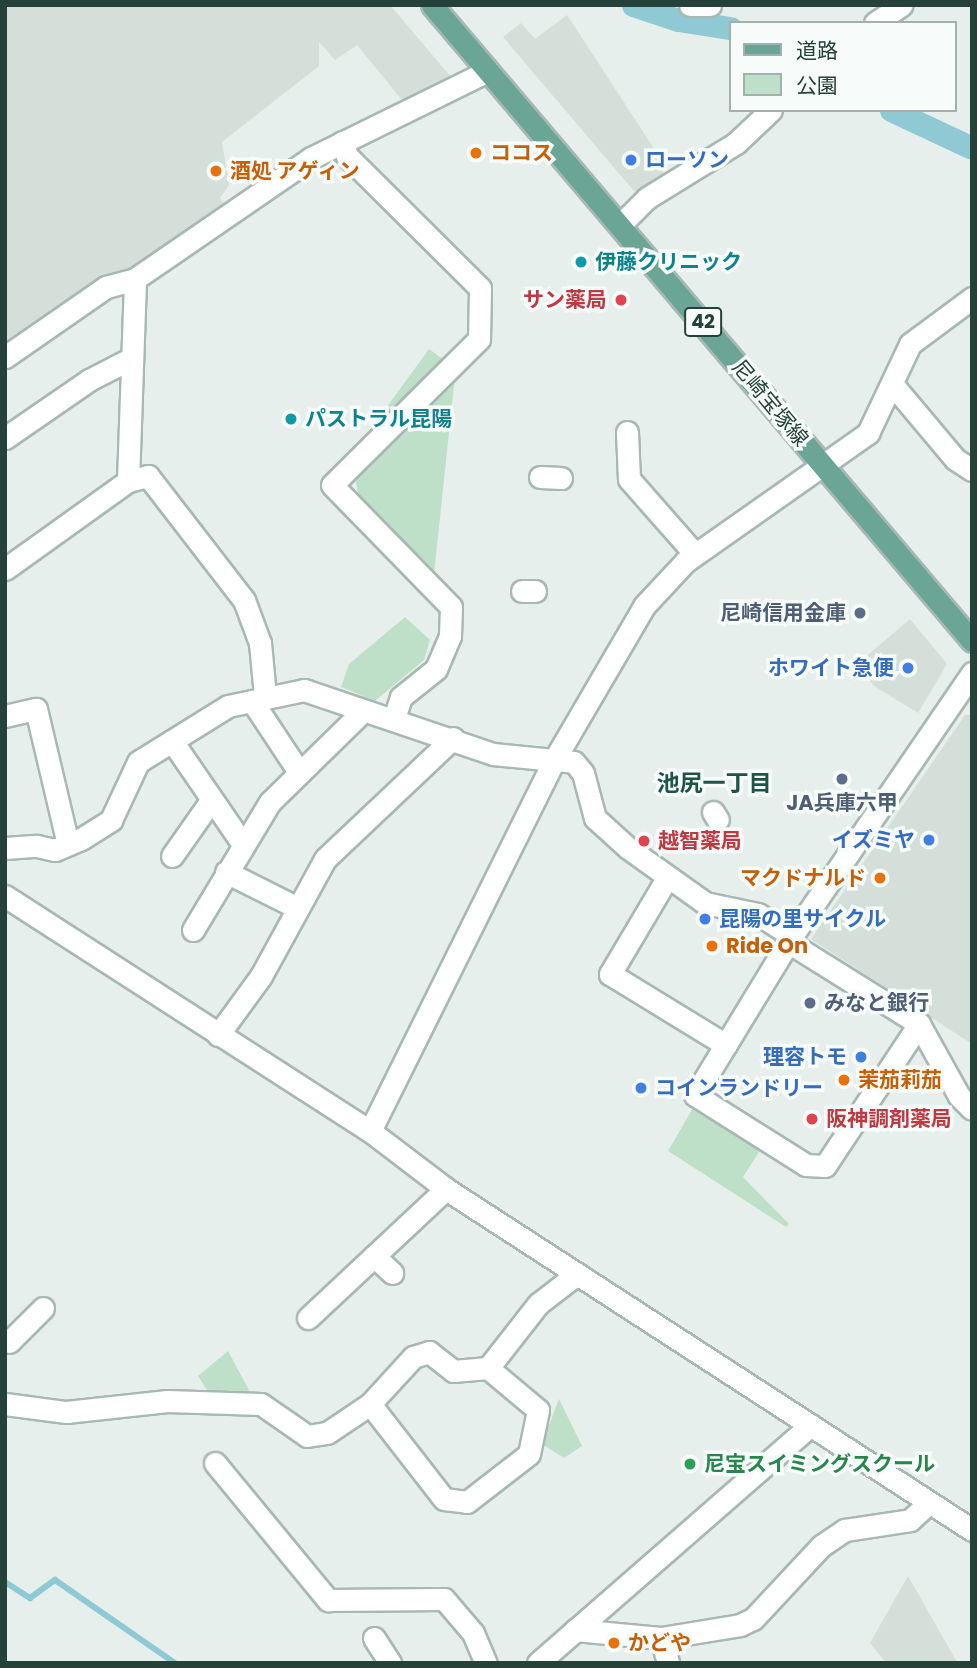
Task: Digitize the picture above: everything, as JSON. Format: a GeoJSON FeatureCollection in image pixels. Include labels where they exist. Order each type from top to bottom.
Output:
{"type":"FeatureCollection","features":[{"type":"Feature","properties":{"kind":"main road","name":"尼崎宝塚線"},"geometry":{"type":"LineString","coordinates":[[432,5],[972,641]]}},
{"type":"Feature","properties":{"kind":"street"},"geometry":{"type":"LineString","coordinates":[[690,5],[710,5]]}},
{"type":"Feature","properties":{"kind":"street"},"geometry":{"type":"LineString","coordinates":[[878,21],[902,5]]}},
{"type":"Feature","properties":{"kind":"street"},"geometry":{"type":"LineString","coordinates":[[5,357],[106,287],[135,279],[276,179],[342,142],[488,71]]}},
{"type":"Feature","properties":{"kind":"street"},"geometry":{"type":"LineString","coordinates":[[620,225],[648,198],[736,143],[769,112]]}},
{"type":"Feature","properties":{"kind":"street"},"geometry":{"type":"LineString","coordinates":[[342,142],[347,156],[480,288],[479,339],[332,485],[451,607],[450,636],[436,669],[401,697],[394,719]]}},
{"type":"Feature","properties":{"kind":"street"},"geometry":{"type":"LineString","coordinates":[[128,481],[135,279]]}},
{"type":"Feature","properties":{"kind":"street"},"geometry":{"type":"LineString","coordinates":[[370,1131],[553,762],[645,606],[695,554],[868,433],[910,344],[972,298]]}},
{"type":"Feature","properties":{"kind":"street"},"geometry":{"type":"LineString","coordinates":[[5,438],[89,380],[132,358]]}},
{"type":"Feature","properties":{"kind":"street"},"geometry":{"type":"LineString","coordinates":[[892,385],[956,459],[972,470]]}},
{"type":"Feature","properties":{"kind":"street"},"geometry":{"type":"LineString","coordinates":[[627,432],[629,479],[695,554]]}},
{"type":"Feature","properties":{"kind":"street"},"geometry":{"type":"LineString","coordinates":[[5,569],[128,481],[148,476],[244,600],[260,643],[259,699],[299,772]]}},
{"type":"Feature","properties":{"kind":"street"},"geometry":{"type":"LineString","coordinates":[[540,477],[561,478]]}},
{"type":"Feature","properties":{"kind":"street"},"geometry":{"type":"LineString","coordinates":[[919,1024],[825,1166],[806,1165],[695,1095],[790,939],[972,673]]}},
{"type":"Feature","properties":{"kind":"street"},"geometry":{"type":"LineString","coordinates":[[5,848],[37,846],[55,850],[68,844],[111,820],[138,762],[228,706],[304,690],[361,713],[394,719],[493,754],[578,764],[595,818],[667,878],[705,902],[758,914],[790,939],[919,1024],[959,1096],[972,1109]]}},
{"type":"Feature","properties":{"kind":"street"},"geometry":{"type":"LineString","coordinates":[[5,716],[36,709],[68,844]]}},
{"type":"Feature","properties":{"kind":"street"},"geometry":{"type":"LineString","coordinates":[[193,930],[242,843],[270,802],[361,713]]}},
{"type":"Feature","properties":{"kind":"street"},"geometry":{"type":"LineString","coordinates":[[218,1035],[261,976],[325,859],[453,738]]}},
{"type":"Feature","properties":{"kind":"street"},"geometry":{"type":"LineString","coordinates":[[173,741],[210,802],[242,843]]}},
{"type":"Feature","properties":{"kind":"street"},"geometry":{"type":"LineString","coordinates":[[172,856],[210,802]]}},
{"type":"Feature","properties":{"kind":"street"},"geometry":{"type":"LineString","coordinates":[[226,872],[298,908]]}},
{"type":"Feature","properties":{"kind":"street"},"geometry":{"type":"LineString","coordinates":[[667,878],[610,974],[726,1045]]}},
{"type":"Feature","properties":{"kind":"street"},"geometry":{"type":"LineString","coordinates":[[5,897],[370,1131],[446,1189],[972,1530]]}},
{"type":"Feature","properties":{"kind":"street"},"geometry":{"type":"LineString","coordinates":[[321,1315],[374,1256],[446,1189]]}},
{"type":"Feature","properties":{"kind":"street"},"geometry":{"type":"LineString","coordinates":[[374,1256],[391,1273]]}},
{"type":"Feature","properties":{"kind":"street"},"geometry":{"type":"LineString","coordinates":[[488,1368],[538,1304],[577,1274]]}},
{"type":"Feature","properties":{"kind":"street"},"geometry":{"type":"LineString","coordinates":[[7,1339],[43,1308]]}},
{"type":"Feature","properties":{"kind":"street"},"geometry":{"type":"LineString","coordinates":[[5,1404],[66,1412],[167,1401],[261,1404],[307,1436],[327,1433],[370,1404],[413,1357],[429,1352],[453,1371],[488,1368],[538,1410],[529,1454],[467,1502],[444,1499],[370,1404]]}},
{"type":"Feature","properties":{"kind":"street"},"geometry":{"type":"LineString","coordinates":[[538,1663],[811,1425]]}},
{"type":"Feature","properties":{"kind":"street"},"geometry":{"type":"LineString","coordinates":[[215,1463],[328,1600],[444,1599],[473,1633],[486,1663]]}},
{"type":"Feature","properties":{"kind":"street"},"geometry":{"type":"LineString","coordinates":[[575,1630],[661,1638],[701,1634],[753,1619],[829,1540],[845,1530],[910,1520],[929,1503]]}},
{"type":"Feature","properties":{"kind":"street"},"geometry":{"type":"LineString","coordinates":[[374,1638],[390,1663]]}},
{"type":"Feature","properties":{"kind":"street"},"geometry":{"type":"LineString","coordinates":[[661,1638],[668,1663]]}},
{"type":"Feature","properties":{"kind":"shaded area"},"geometry":{"type":"Polygon","coordinates":[[[5,5],[390,5],[451,77],[402,100],[357,45],[335,60],[319,42],[319,66],[222,142],[229,185],[220,198],[225,206],[131,274],[5,348],[5,5]]]}},
{"type":"Feature","properties":{"kind":"shaded area"},"geometry":{"type":"Polygon","coordinates":[[[567,15],[657,153],[665,178],[641,192],[634,191],[503,37],[521,23],[535,39],[567,15]]]}},
{"type":"Feature","properties":{"kind":"shaded area"},"geometry":{"type":"Polygon","coordinates":[[[910,619],[947,664],[918,713],[874,686],[860,667],[862,660],[910,619]]]}},
{"type":"Feature","properties":{"kind":"shaded area","name":"イズミヤ"},"geometry":{"type":"Polygon","coordinates":[[[965,715],[972,715],[972,1044],[811,939],[965,715]]]}},
{"type":"Feature","properties":{"kind":"shaded area"},"geometry":{"type":"Polygon","coordinates":[[[908,1576],[958,1663],[886,1663],[870,1643],[908,1576]]]}},
{"type":"Feature","properties":{"kind":"green space"},"geometry":{"type":"Polygon","coordinates":[[[429,349],[443,359],[354,481],[340,471],[429,349]]]}},
{"type":"Feature","properties":{"kind":"green space"},"geometry":{"type":"Polygon","coordinates":[[[455,376],[434,574],[358,493],[356,482],[358,474],[455,376]]]}},
{"type":"Feature","properties":{"kind":"green space"},"geometry":{"type":"Polygon","coordinates":[[[405,617],[430,640],[424,660],[375,701],[341,687],[349,664],[405,617]]]}},
{"type":"Feature","properties":{"kind":"green space"},"geometry":{"type":"Polygon","coordinates":[[[693,1108],[706,1109],[762,1147],[743,1177],[789,1224],[786,1227],[668,1151],[693,1108]]]}},
{"type":"Feature","properties":{"kind":"green space"},"geometry":{"type":"Polygon","coordinates":[[[228,1351],[249,1390],[245,1393],[207,1390],[198,1376],[228,1351]]]}},
{"type":"Feature","properties":{"kind":"green space"},"geometry":{"type":"Polygon","coordinates":[[[559,1399],[582,1446],[564,1458],[542,1444],[559,1399]]]}},
{"type":"Feature","properties":{"kind":"waterway"},"geometry":{"type":"LineString","coordinates":[[633,5],[678,20],[729,28]]}},
{"type":"Feature","properties":{"kind":"waterway"},"geometry":{"type":"LineString","coordinates":[[895,112],[972,148]]}},
{"type":"Feature","properties":{"kind":"waterway"},"geometry":{"type":"LineString","coordinates":[[5,1582],[30,1598],[55,1580],[175,1663]]}},
{"type":"Feature","properties":{"kind":"place","name":"ココス"},"geometry":{"type":"Point","coordinates":[476,153]}},
{"type":"Feature","properties":{"kind":"place","name":"ローソン"},"geometry":{"type":"Point","coordinates":[631,160]}},
{"type":"Feature","properties":{"kind":"place","name":"酒処 アゲィン"},"geometry":{"type":"Point","coordinates":[216,171]}},
{"type":"Feature","properties":{"kind":"place","name":"伊藤クリニック"},"geometry":{"type":"Point","coordinates":[581,262]}},
{"type":"Feature","properties":{"kind":"place","name":"サン薬局"},"geometry":{"type":"Point","coordinates":[621,300]}},
{"type":"Feature","properties":{"kind":"place","name":"パストラル昆陽"},"geometry":{"type":"Point","coordinates":[291,419]}},
{"type":"Feature","properties":{"kind":"place","name":"尼崎信用金庫"},"geometry":{"type":"Point","coordinates":[860,613]}},
{"type":"Feature","properties":{"kind":"place","name":"ホワイト急便"},"geometry":{"type":"Point","coordinates":[908,668]}},
{"type":"Feature","properties":{"kind":"place","name":"JA兵庫六甲"},"geometry":{"type":"Point","coordinates":[842,779]}},
{"type":"Feature","properties":{"kind":"place","name":"イズミヤ"},"geometry":{"type":"Point","coordinates":[929,840]}},
{"type":"Feature","properties":{"kind":"place","name":"越智薬局"},"geometry":{"type":"Point","coordinates":[644,841]}},
{"type":"Feature","properties":{"kind":"place","name":"マクドナルド"},"geometry":{"type":"Point","coordinates":[880,878]}},
{"type":"Feature","properties":{"kind":"place","name":"昆陽の里サイクル"},"geometry":{"type":"Point","coordinates":[705,919]}},
{"type":"Feature","properties":{"kind":"place","name":"Ride On"},"geometry":{"type":"Point","coordinates":[712,946]}},
{"type":"Feature","properties":{"kind":"place","name":"みなと銀行"},"geometry":{"type":"Point","coordinates":[810,1003]}},
{"type":"Feature","properties":{"kind":"place","name":"理容トモ"},"geometry":{"type":"Point","coordinates":[861,1057]}},
{"type":"Feature","properties":{"kind":"place","name":"茉茄莉茄"},"geometry":{"type":"Point","coordinates":[844,1080]}},
{"type":"Feature","properties":{"kind":"place","name":"コインランドリー"},"geometry":{"type":"Point","coordinates":[641,1088]}},
{"type":"Feature","properties":{"kind":"place","name":"阪神調剤薬局"},"geometry":{"type":"Point","coordinates":[812,1119]}},
{"type":"Feature","properties":{"kind":"place","name":"尼宝スイミングスクール"},"geometry":{"type":"Point","coordinates":[690,1464]}},
{"type":"Feature","properties":{"kind":"place","name":"かどや"},"geometry":{"type":"Point","coordinates":[614,1643]}},
{"type":"Feature","properties":{"kind":"district","name":"池尻一丁目"},"geometry":{"type":"Point","coordinates":[714,783]}}]}
